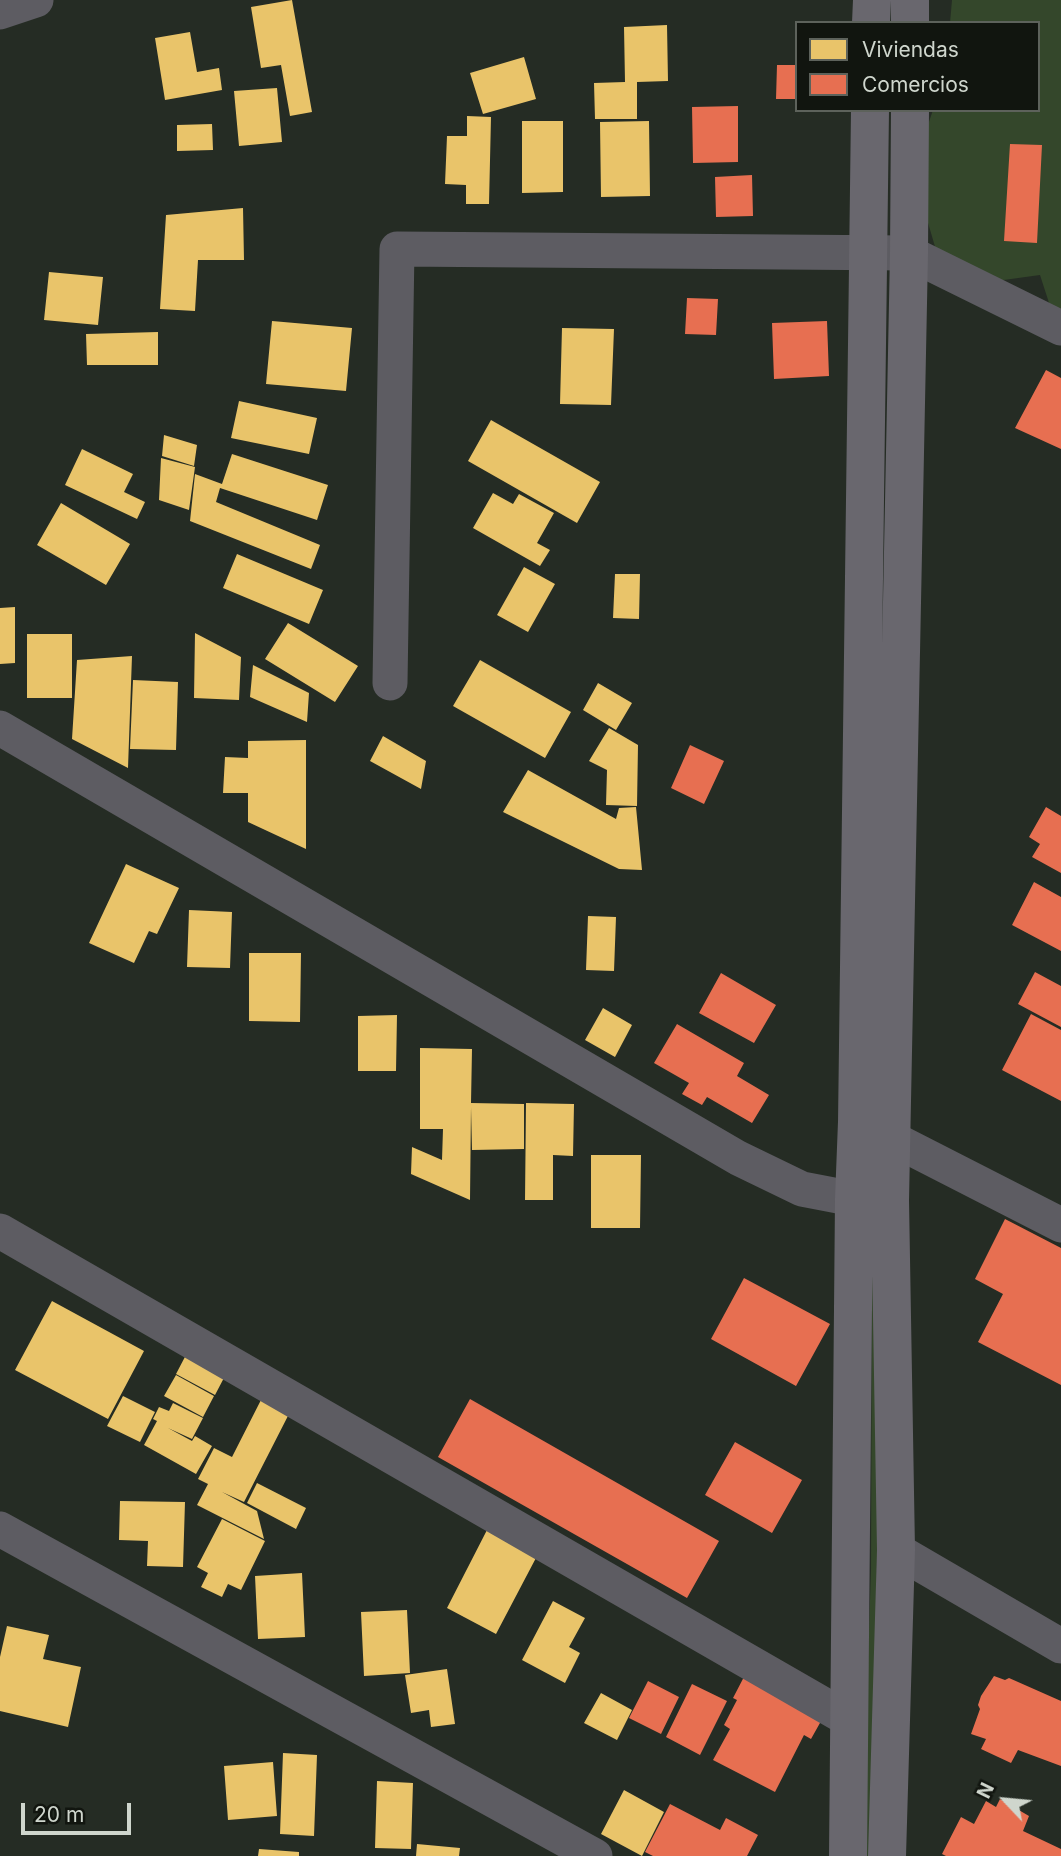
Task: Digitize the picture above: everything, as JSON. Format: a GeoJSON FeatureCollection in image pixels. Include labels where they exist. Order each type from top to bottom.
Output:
{"type":"FeatureCollection","features":[{"type":"Feature","properties":{"kind":"main road"},"geometry":{"type":"LineString","coordinates":[[871,21],[872,0]]}},
{"type":"Feature","properties":{"kind":"main road"},"geometry":{"type":"LineString","coordinates":[[910,0],[910,21]]}},
{"type":"Feature","properties":{"kind":"main road"},"geometry":{"type":"LineString","coordinates":[[870,112],[858,1122],[872,1200],[896,1550],[887,1856]]}},
{"type":"Feature","properties":{"kind":"main road"},"geometry":{"type":"LineString","coordinates":[[848,1856],[850,1720],[872,1200],[893,1139],[910,112]]}},
{"type":"Feature","properties":{"kind":"street"},"geometry":{"type":"LineString","coordinates":[[0,12],[36,0]]}},
{"type":"Feature","properties":{"kind":"street"},"geometry":{"type":"LineString","coordinates":[[390,683],[397,249],[909,253],[1061,328]]}},
{"type":"Feature","properties":{"kind":"street"},"geometry":{"type":"LineString","coordinates":[[0,728],[738,1158],[802,1189],[872,1200]]}},
{"type":"Feature","properties":{"kind":"street"},"geometry":{"type":"LineString","coordinates":[[893,1139],[1061,1225]]}},
{"type":"Feature","properties":{"kind":"street"},"geometry":{"type":"LineString","coordinates":[[0,1230],[850,1720]]}},
{"type":"Feature","properties":{"kind":"street"},"geometry":{"type":"LineString","coordinates":[[0,1529],[595,1856]]}},
{"type":"Feature","properties":{"kind":"street"},"geometry":{"type":"LineString","coordinates":[[896,1550],[1061,1646]]}},
{"type":"Feature","properties":{"kind":"green space"},"geometry":{"type":"Polygon","coordinates":[[[952,0],[1061,0],[1061,324],[1050,306],[1040,275],[982,283],[936,250],[918,189],[917,157],[932,112],[1040,112],[1040,21],[950,21],[952,0]]]}},
{"type":"Feature","properties":{"kind":"green space"},"geometry":{"type":"Polygon","coordinates":[[[881,1253],[873,1856],[862,1856],[871,1569],[872,1255],[881,1253]]]}},
{"type":"Feature","properties":{"kind":"building: Viviendas"},"geometry":{"type":"Polygon","coordinates":[[[292,0],[312,112],[290,116],[281,65],[261,68],[251,7],[292,0]]]}},
{"type":"Feature","properties":{"kind":"building: Viviendas"},"geometry":{"type":"Polygon","coordinates":[[[667,25],[668,81],[637,82],[637,119],[595,119],[594,83],[625,82],[624,27],[667,25]]]}},
{"type":"Feature","properties":{"kind":"building: Viviendas"},"geometry":{"type":"Polygon","coordinates":[[[190,32],[197,72],[219,68],[222,90],[165,100],[155,38],[190,32]]]}},
{"type":"Feature","properties":{"kind":"building: Viviendas"},"geometry":{"type":"Polygon","coordinates":[[[524,57],[536,99],[483,114],[470,73],[524,57]]]}},
{"type":"Feature","properties":{"kind":"building: Viviendas"},"geometry":{"type":"Polygon","coordinates":[[[277,88],[282,142],[239,146],[234,91],[277,88]]]}},
{"type":"Feature","properties":{"kind":"building: Viviendas"},"geometry":{"type":"Polygon","coordinates":[[[467,116],[491,117],[489,204],[466,204],[466,185],[445,184],[447,136],[467,136],[467,116]]]}},
{"type":"Feature","properties":{"kind":"building: Viviendas"},"geometry":{"type":"Polygon","coordinates":[[[522,121],[563,121],[563,192],[522,193],[522,121]]]}},
{"type":"Feature","properties":{"kind":"building: Viviendas"},"geometry":{"type":"Polygon","coordinates":[[[649,121],[650,196],[601,197],[600,122],[649,121]]]}},
{"type":"Feature","properties":{"kind":"building: Viviendas"},"geometry":{"type":"Polygon","coordinates":[[[212,124],[213,150],[177,151],[177,125],[212,124]]]}},
{"type":"Feature","properties":{"kind":"building: Viviendas"},"geometry":{"type":"Polygon","coordinates":[[[243,208],[244,260],[198,260],[195,311],[160,309],[166,215],[243,208]]]}},
{"type":"Feature","properties":{"kind":"building: Viviendas"},"geometry":{"type":"Polygon","coordinates":[[[49,272],[103,277],[98,325],[44,320],[49,272]]]}},
{"type":"Feature","properties":{"kind":"building: Viviendas"},"geometry":{"type":"Polygon","coordinates":[[[272,321],[352,328],[346,391],[266,384],[272,321]]]}},
{"type":"Feature","properties":{"kind":"building: Viviendas"},"geometry":{"type":"Polygon","coordinates":[[[562,328],[614,329],[611,405],[560,404],[562,328]]]}},
{"type":"Feature","properties":{"kind":"building: Viviendas"},"geometry":{"type":"Polygon","coordinates":[[[158,332],[158,365],[87,365],[86,334],[158,332]]]}},
{"type":"Feature","properties":{"kind":"building: Viviendas"},"geometry":{"type":"Polygon","coordinates":[[[239,401],[317,418],[309,454],[231,438],[239,401]]]}},
{"type":"Feature","properties":{"kind":"building: Viviendas"},"geometry":{"type":"Polygon","coordinates":[[[491,420],[600,482],[577,523],[468,461],[491,420]]]}},
{"type":"Feature","properties":{"kind":"building: Viviendas"},"geometry":{"type":"Polygon","coordinates":[[[164,435],[197,445],[194,466],[162,456],[164,435]]]}},
{"type":"Feature","properties":{"kind":"building: Viviendas"},"geometry":{"type":"Polygon","coordinates":[[[82,449],[133,474],[124,492],[145,502],[137,519],[65,485],[82,449]]]}},
{"type":"Feature","properties":{"kind":"building: Viviendas"},"geometry":{"type":"Polygon","coordinates":[[[232,454],[328,485],[317,520],[220,488],[216,502],[320,545],[311,569],[190,521],[195,474],[222,484],[232,454]]]}},
{"type":"Feature","properties":{"kind":"building: Viviendas"},"geometry":{"type":"Polygon","coordinates":[[[161,458],[195,467],[189,510],[159,500],[161,458]]]}},
{"type":"Feature","properties":{"kind":"building: Viviendas"},"geometry":{"type":"Polygon","coordinates":[[[493,493],[513,504],[519,494],[554,513],[537,543],[550,550],[540,566],[473,528],[493,493]]]}},
{"type":"Feature","properties":{"kind":"building: Viviendas"},"geometry":{"type":"Polygon","coordinates":[[[61,503],[130,544],[106,585],[37,545],[61,503]]]}},
{"type":"Feature","properties":{"kind":"building: Viviendas"},"geometry":{"type":"Polygon","coordinates":[[[237,554],[323,590],[309,624],[223,588],[237,554]]]}},
{"type":"Feature","properties":{"kind":"building: Viviendas"},"geometry":{"type":"Polygon","coordinates":[[[524,567],[555,584],[528,632],[497,615],[524,567]]]}},
{"type":"Feature","properties":{"kind":"building: Viviendas"},"geometry":{"type":"Polygon","coordinates":[[[615,574],[640,574],[639,619],[613,618],[615,574]]]}},
{"type":"Feature","properties":{"kind":"building: Viviendas"},"geometry":{"type":"Polygon","coordinates":[[[15,607],[15,663],[0,664],[0,608],[15,607]]]}},
{"type":"Feature","properties":{"kind":"building: Viviendas"},"geometry":{"type":"Polygon","coordinates":[[[288,623],[358,666],[335,702],[265,659],[288,623]]]}},
{"type":"Feature","properties":{"kind":"building: Viviendas"},"geometry":{"type":"Polygon","coordinates":[[[195,633],[241,657],[239,700],[194,698],[195,633]]]}},
{"type":"Feature","properties":{"kind":"building: Viviendas"},"geometry":{"type":"Polygon","coordinates":[[[27,634],[72,634],[72,698],[27,698],[27,634]]]}},
{"type":"Feature","properties":{"kind":"building: Viviendas"},"geometry":{"type":"Polygon","coordinates":[[[132,656],[128,768],[72,739],[77,660],[132,656]]]}},
{"type":"Feature","properties":{"kind":"building: Viviendas"},"geometry":{"type":"Polygon","coordinates":[[[480,660],[571,712],[545,758],[453,706],[480,660]]]}},
{"type":"Feature","properties":{"kind":"building: Viviendas"},"geometry":{"type":"Polygon","coordinates":[[[253,665],[309,693],[307,722],[250,697],[253,665]]]}},
{"type":"Feature","properties":{"kind":"building: Viviendas"},"geometry":{"type":"Polygon","coordinates":[[[133,680],[178,682],[176,750],[130,749],[133,680]]]}},
{"type":"Feature","properties":{"kind":"building: Viviendas"},"geometry":{"type":"Polygon","coordinates":[[[598,683],[632,703],[616,730],[583,710],[598,683]]]}},
{"type":"Feature","properties":{"kind":"building: Viviendas"},"geometry":{"type":"Polygon","coordinates":[[[609,728],[638,745],[637,806],[606,805],[607,770],[589,761],[609,728]]]}},
{"type":"Feature","properties":{"kind":"building: Viviendas"},"geometry":{"type":"Polygon","coordinates":[[[383,736],[426,761],[421,789],[370,761],[383,736]]]}},
{"type":"Feature","properties":{"kind":"building: Viviendas"},"geometry":{"type":"Polygon","coordinates":[[[306,740],[306,849],[248,822],[248,793],[223,793],[225,757],[248,758],[248,741],[306,740]]]}},
{"type":"Feature","properties":{"kind":"building: Viviendas"},"geometry":{"type":"Polygon","coordinates":[[[528,770],[616,819],[619,808],[636,807],[642,870],[619,869],[503,812],[528,770]]]}},
{"type":"Feature","properties":{"kind":"building: Viviendas"},"geometry":{"type":"Polygon","coordinates":[[[126,864],[179,888],[157,934],[149,931],[134,963],[89,943],[126,864]]]}},
{"type":"Feature","properties":{"kind":"building: Viviendas"},"geometry":{"type":"Polygon","coordinates":[[[189,910],[232,912],[230,968],[187,967],[189,910]]]}},
{"type":"Feature","properties":{"kind":"building: Viviendas"},"geometry":{"type":"Polygon","coordinates":[[[588,916],[616,917],[614,971],[586,970],[588,916]]]}},
{"type":"Feature","properties":{"kind":"building: Viviendas"},"geometry":{"type":"Polygon","coordinates":[[[249,953],[301,953],[300,1022],[249,1021],[249,953]]]}},
{"type":"Feature","properties":{"kind":"building: Viviendas"},"geometry":{"type":"Polygon","coordinates":[[[603,1008],[632,1025],[615,1057],[585,1040],[603,1008]]]}},
{"type":"Feature","properties":{"kind":"building: Viviendas"},"geometry":{"type":"Polygon","coordinates":[[[397,1015],[396,1071],[358,1071],[358,1016],[397,1015]]]}},
{"type":"Feature","properties":{"kind":"building: Viviendas"},"geometry":{"type":"Polygon","coordinates":[[[420,1048],[472,1049],[471,1103],[524,1104],[524,1149],[472,1150],[471,1107],[470,1200],[411,1174],[412,1147],[442,1160],[443,1129],[420,1129],[420,1048]]]}},
{"type":"Feature","properties":{"kind":"building: Viviendas"},"geometry":{"type":"Polygon","coordinates":[[[526,1103],[574,1104],[573,1156],[553,1155],[553,1200],[525,1200],[526,1103]]]}},
{"type":"Feature","properties":{"kind":"building: Viviendas"},"geometry":{"type":"Polygon","coordinates":[[[591,1155],[641,1155],[640,1228],[591,1228],[591,1155]]]}},
{"type":"Feature","properties":{"kind":"building: Viviendas"},"geometry":{"type":"Polygon","coordinates":[[[52,1301],[144,1351],[108,1419],[15,1370],[52,1301]]]}},
{"type":"Feature","properties":{"kind":"building: Viviendas"},"geometry":{"type":"Polygon","coordinates":[[[187,1353],[226,1374],[215,1395],[176,1374],[187,1353]]]}},
{"type":"Feature","properties":{"kind":"building: Viviendas"},"geometry":{"type":"Polygon","coordinates":[[[176,1375],[214,1396],[203,1417],[164,1396],[176,1375]]]}},
{"type":"Feature","properties":{"kind":"building: Viviendas"},"geometry":{"type":"Polygon","coordinates":[[[123,1396],[155,1412],[140,1442],[107,1426],[123,1396]]]}},
{"type":"Feature","properties":{"kind":"building: Viviendas"},"geometry":{"type":"Polygon","coordinates":[[[263,1396],[291,1410],[244,1502],[222,1492],[257,1511],[264,1539],[197,1505],[208,1484],[198,1479],[214,1448],[232,1457],[263,1396]]]}},
{"type":"Feature","properties":{"kind":"building: Viviendas"},"geometry":{"type":"Polygon","coordinates":[[[173,1403],[203,1418],[192,1439],[168,1428],[192,1441],[195,1436],[212,1446],[196,1474],[144,1445],[157,1421],[153,1419],[159,1407],[169,1411],[173,1403]]]}},
{"type":"Feature","properties":{"kind":"building: Viviendas"},"geometry":{"type":"Polygon","coordinates":[[[257,1483],[306,1508],[296,1529],[247,1503],[257,1483]]]}},
{"type":"Feature","properties":{"kind":"building: Viviendas"},"geometry":{"type":"Polygon","coordinates":[[[120,1501],[185,1502],[183,1567],[147,1566],[148,1541],[119,1540],[120,1501]]]}},
{"type":"Feature","properties":{"kind":"building: Viviendas"},"geometry":{"type":"Polygon","coordinates":[[[222,1519],[265,1541],[241,1590],[228,1584],[222,1597],[201,1587],[208,1573],[197,1567],[222,1519]]]}},
{"type":"Feature","properties":{"kind":"building: Viviendas"},"geometry":{"type":"Polygon","coordinates":[[[487,1530],[537,1556],[496,1634],[447,1608],[487,1530]]]}},
{"type":"Feature","properties":{"kind":"building: Viviendas"},"geometry":{"type":"Polygon","coordinates":[[[302,1573],[305,1637],[258,1639],[255,1576],[302,1573]]]}},
{"type":"Feature","properties":{"kind":"building: Viviendas"},"geometry":{"type":"Polygon","coordinates":[[[553,1601],[585,1618],[569,1647],[580,1653],[565,1683],[522,1660],[553,1601]]]}},
{"type":"Feature","properties":{"kind":"building: Viviendas"},"geometry":{"type":"Polygon","coordinates":[[[407,1610],[410,1673],[364,1676],[361,1612],[407,1610]]]}},
{"type":"Feature","properties":{"kind":"building: Viviendas"},"geometry":{"type":"Polygon","coordinates":[[[7,1626],[49,1635],[43,1659],[81,1667],[68,1727],[0,1711],[0,1657],[7,1626]]]}},
{"type":"Feature","properties":{"kind":"building: Viviendas"},"geometry":{"type":"Polygon","coordinates":[[[447,1669],[455,1724],[431,1727],[429,1710],[411,1713],[405,1675],[447,1669]]]}},
{"type":"Feature","properties":{"kind":"building: Viviendas"},"geometry":{"type":"Polygon","coordinates":[[[601,1693],[632,1710],[617,1740],[584,1723],[601,1693]]]}},
{"type":"Feature","properties":{"kind":"building: Viviendas"},"geometry":{"type":"Polygon","coordinates":[[[283,1753],[317,1755],[314,1836],[280,1834],[283,1753]]]}},
{"type":"Feature","properties":{"kind":"building: Viviendas"},"geometry":{"type":"Polygon","coordinates":[[[273,1762],[277,1816],[228,1820],[224,1766],[273,1762]]]}},
{"type":"Feature","properties":{"kind":"building: Viviendas"},"geometry":{"type":"Polygon","coordinates":[[[377,1781],[413,1783],[411,1849],[375,1848],[377,1781]]]}},
{"type":"Feature","properties":{"kind":"building: Viviendas"},"geometry":{"type":"Polygon","coordinates":[[[624,1790],[664,1812],[642,1856],[601,1834],[624,1790]]]}},
{"type":"Feature","properties":{"kind":"building: Viviendas"},"geometry":{"type":"Polygon","coordinates":[[[417,1844],[460,1848],[459,1856],[416,1856],[417,1844]]]}},
{"type":"Feature","properties":{"kind":"building: Viviendas"},"geometry":{"type":"Polygon","coordinates":[[[259,1849],[299,1852],[299,1856],[258,1856],[259,1849]]]}},
{"type":"Feature","properties":{"kind":"building: Comercios"},"geometry":{"type":"Polygon","coordinates":[[[777,65],[795,65],[795,99],[776,99],[777,65]]]}},
{"type":"Feature","properties":{"kind":"building: Comercios"},"geometry":{"type":"Polygon","coordinates":[[[738,106],[738,162],[693,163],[692,107],[738,106]]]}},
{"type":"Feature","properties":{"kind":"building: Comercios"},"geometry":{"type":"Polygon","coordinates":[[[1010,144],[1042,145],[1037,243],[1004,241],[1010,144]]]}},
{"type":"Feature","properties":{"kind":"building: Comercios"},"geometry":{"type":"Polygon","coordinates":[[[752,175],[753,216],[716,217],[715,177],[752,175]]]}},
{"type":"Feature","properties":{"kind":"building: Comercios"},"geometry":{"type":"Polygon","coordinates":[[[687,298],[718,299],[716,335],[685,334],[687,298]]]}},
{"type":"Feature","properties":{"kind":"building: Comercios"},"geometry":{"type":"Polygon","coordinates":[[[827,321],[829,376],[774,379],[772,323],[827,321]]]}},
{"type":"Feature","properties":{"kind":"building: Comercios"},"geometry":{"type":"Polygon","coordinates":[[[1046,370],[1061,378],[1061,449],[1015,428],[1046,370]]]}},
{"type":"Feature","properties":{"kind":"building: Comercios"},"geometry":{"type":"Polygon","coordinates":[[[690,745],[724,761],[704,804],[671,788],[690,745]]]}},
{"type":"Feature","properties":{"kind":"building: Comercios"},"geometry":{"type":"Polygon","coordinates":[[[1046,807],[1061,816],[1061,873],[1032,857],[1040,844],[1029,837],[1046,807]]]}},
{"type":"Feature","properties":{"kind":"building: Comercios"},"geometry":{"type":"Polygon","coordinates":[[[1034,882],[1061,897],[1061,951],[1012,925],[1034,882]]]}},
{"type":"Feature","properties":{"kind":"building: Comercios"},"geometry":{"type":"Polygon","coordinates":[[[1035,972],[1061,986],[1061,1027],[1018,1004],[1035,972]]]}},
{"type":"Feature","properties":{"kind":"building: Comercios"},"geometry":{"type":"Polygon","coordinates":[[[721,973],[776,1005],[754,1043],[699,1013],[721,973]]]}},
{"type":"Feature","properties":{"kind":"building: Comercios"},"geometry":{"type":"Polygon","coordinates":[[[1031,1014],[1061,1030],[1061,1101],[1002,1070],[1031,1014]]]}},
{"type":"Feature","properties":{"kind":"building: Comercios"},"geometry":{"type":"Polygon","coordinates":[[[677,1024],[744,1063],[737,1076],[769,1095],[752,1123],[707,1097],[702,1105],[682,1094],[689,1083],[654,1063],[677,1024]]]}},
{"type":"Feature","properties":{"kind":"building: Comercios"},"geometry":{"type":"Polygon","coordinates":[[[1005,1219],[1061,1248],[1061,1385],[978,1342],[1003,1294],[975,1279],[1005,1219]]]}},
{"type":"Feature","properties":{"kind":"building: Comercios"},"geometry":{"type":"Polygon","coordinates":[[[744,1278],[830,1324],[796,1386],[711,1339],[744,1278]]]}},
{"type":"Feature","properties":{"kind":"building: Comercios"},"geometry":{"type":"Polygon","coordinates":[[[470,1399],[719,1541],[687,1598],[438,1457],[470,1399]]]}},
{"type":"Feature","properties":{"kind":"building: Comercios"},"geometry":{"type":"Polygon","coordinates":[[[735,1442],[802,1480],[772,1533],[705,1495],[735,1442]]]}},
{"type":"Feature","properties":{"kind":"building: Comercios"},"geometry":{"type":"Polygon","coordinates":[[[746,1673],[825,1714],[811,1739],[804,1735],[775,1792],[713,1760],[730,1729],[724,1725],[737,1700],[733,1698],[746,1673]]]}},
{"type":"Feature","properties":{"kind":"building: Comercios"},"geometry":{"type":"Polygon","coordinates":[[[994,1676],[1005,1680],[1009,1678],[1061,1701],[1061,1766],[1018,1750],[1011,1763],[981,1749],[986,1739],[971,1734],[980,1709],[978,1705],[981,1696],[994,1676]]]}},
{"type":"Feature","properties":{"kind":"building: Comercios"},"geometry":{"type":"Polygon","coordinates":[[[648,1681],[679,1697],[661,1734],[629,1718],[648,1681]]]}},
{"type":"Feature","properties":{"kind":"building: Comercios"},"geometry":{"type":"Polygon","coordinates":[[[692,1684],[727,1701],[700,1755],[666,1737],[692,1684]]]}},
{"type":"Feature","properties":{"kind":"building: Comercios"},"geometry":{"type":"Polygon","coordinates":[[[1000,1799],[1029,1816],[1023,1831],[1061,1849],[1061,1856],[942,1854],[961,1817],[974,1824],[986,1801],[996,1807],[1000,1799]]]}},
{"type":"Feature","properties":{"kind":"building: Comercios"},"geometry":{"type":"Polygon","coordinates":[[[670,1804],[720,1830],[726,1818],[758,1835],[747,1856],[653,1856],[645,1852],[670,1804]]]}}]}
